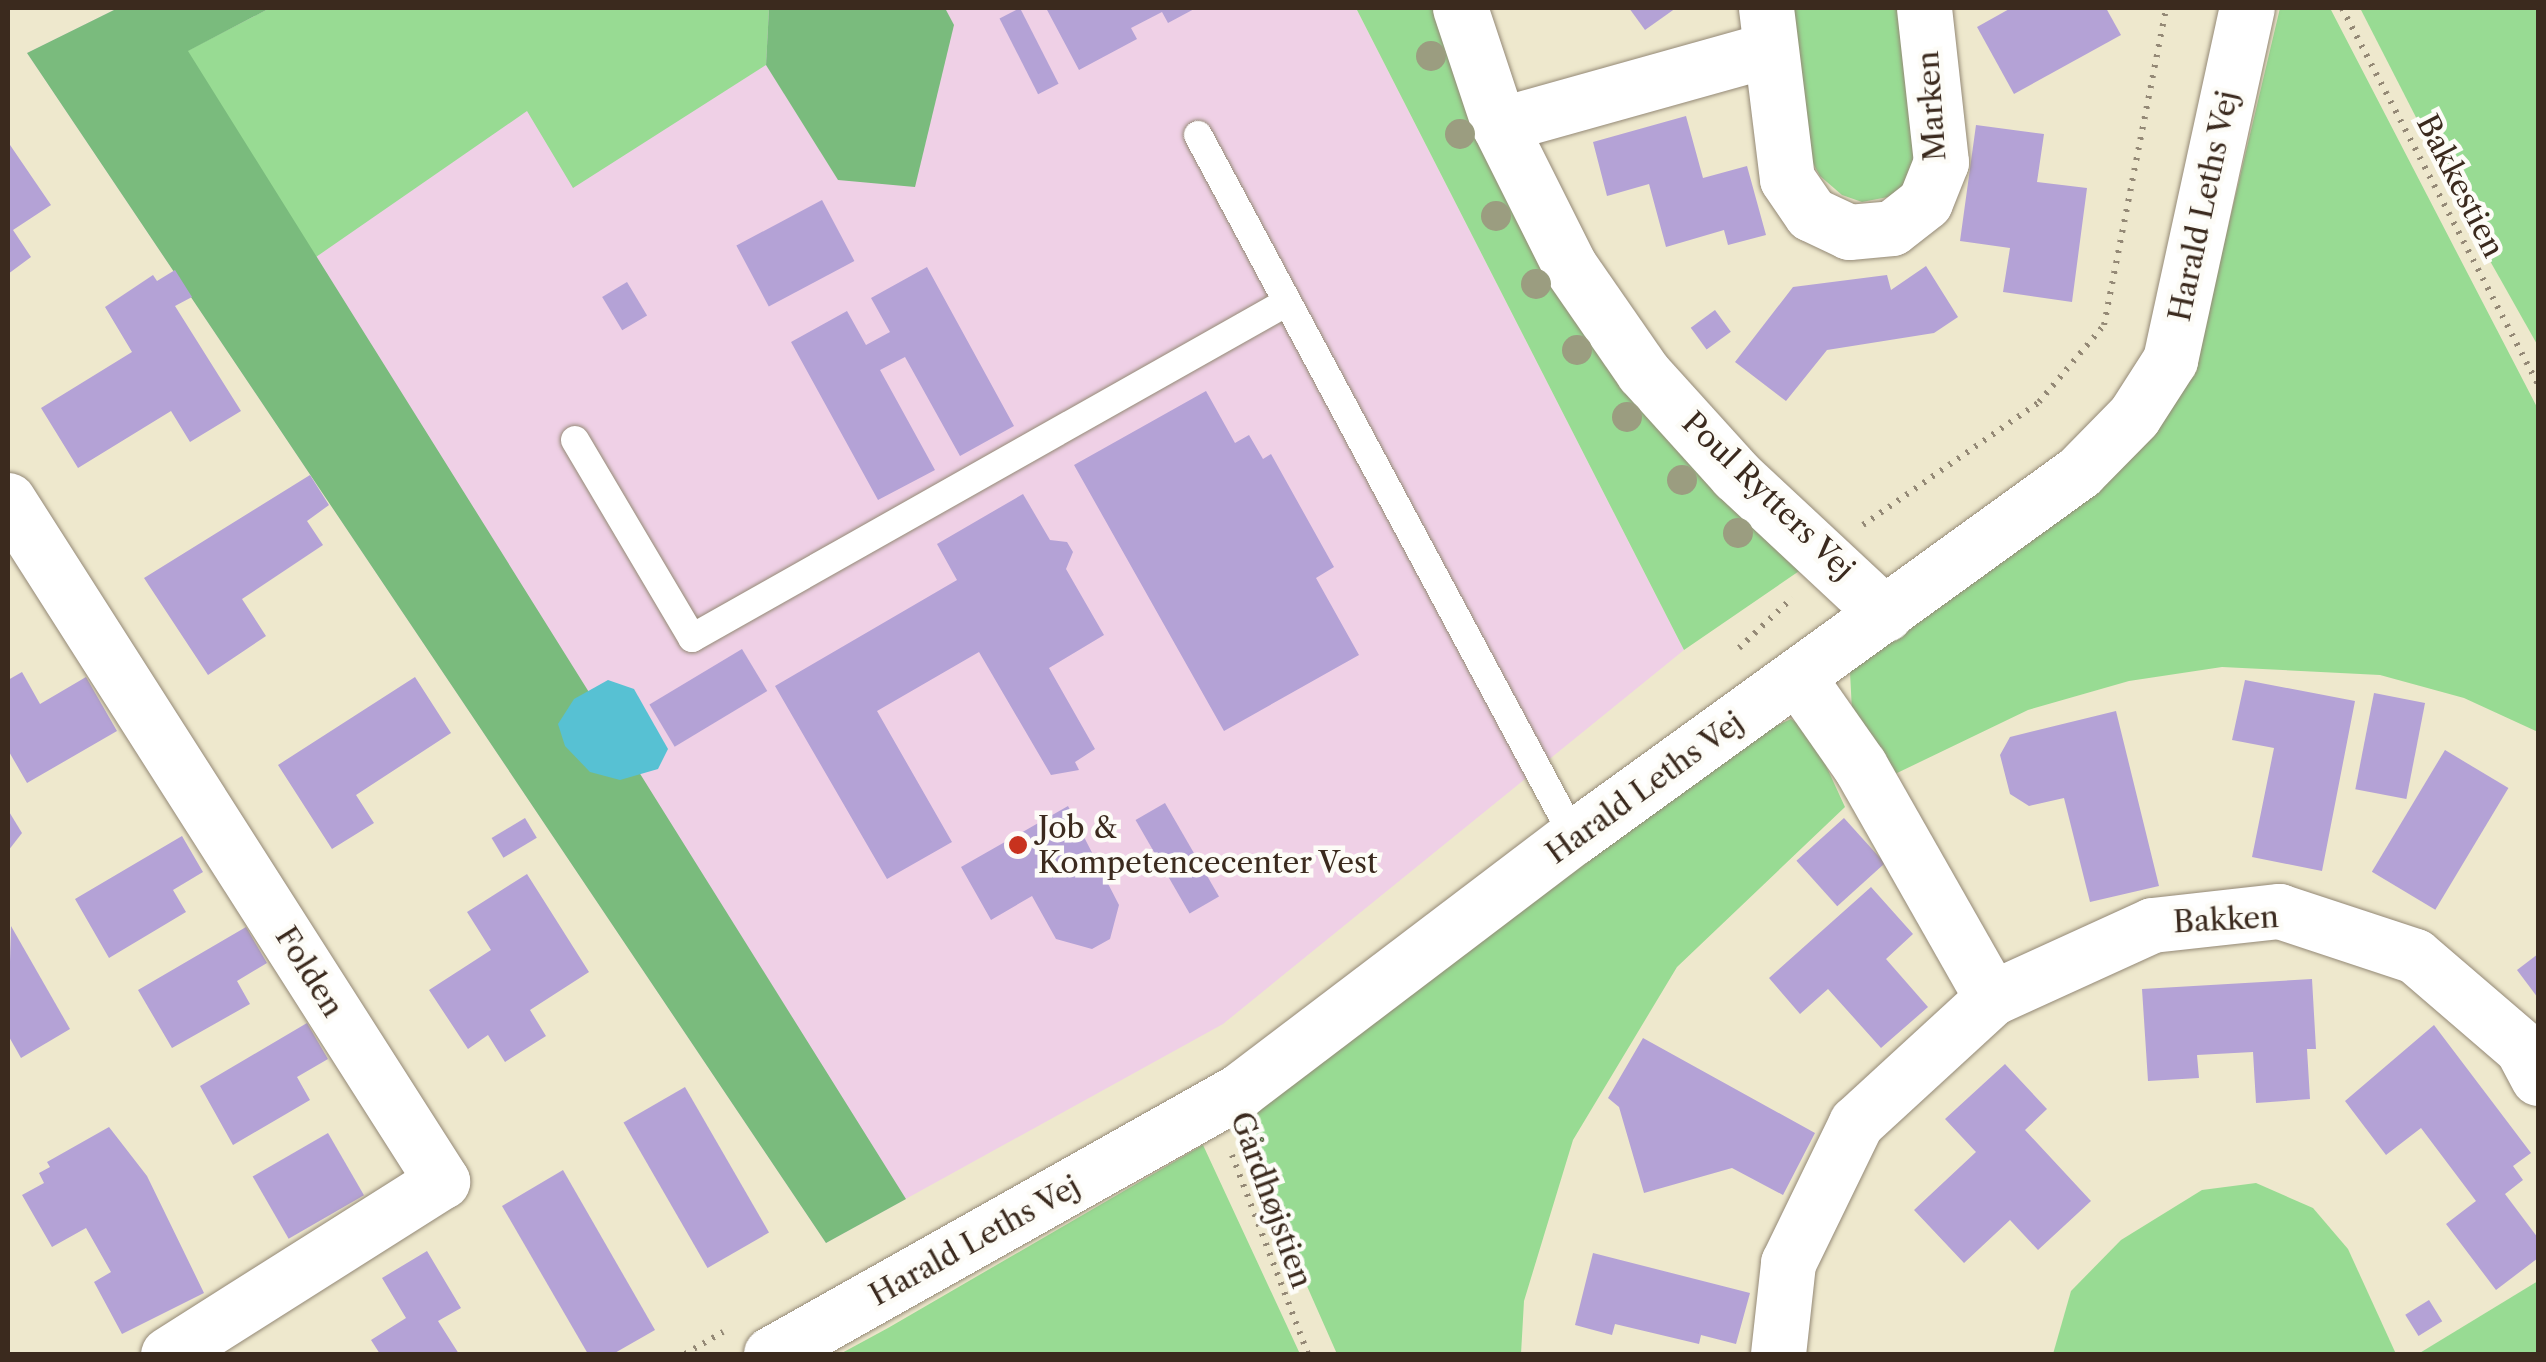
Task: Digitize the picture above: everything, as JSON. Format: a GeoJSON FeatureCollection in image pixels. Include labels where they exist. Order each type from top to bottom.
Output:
{"type":"FeatureCollection","features":[{"type":"Feature","properties":{"kind":"street","name":"Poul Rytters Vej"},"geometry":{"type":"LineString","coordinates":[[1460,8],[1499,126],[1569,265],[1643,372],[1736,475],[1885,614]]}},
{"type":"Feature","properties":{"kind":"street","name":"Marken"},"geometry":{"type":"LineString","coordinates":[[1499,126],[1767,29],[1787,179],[1810,214],[1849,232],[1892,228],[1926,202],[1941,162],[1924,8]]}},
{"type":"Feature","properties":{"kind":"street","name":"Harald Leths Vej"},"geometry":{"type":"LineString","coordinates":[[771,1354],[1212,1106],[2079,472],[2134,416],[2170,360],[2247,8]]}},
{"type":"Feature","properties":{"kind":"street","name":"Folden"},"geometry":{"type":"LineString","coordinates":[[8,500],[23,558],[442,1182],[240,1337],[168,1354]]}},
{"type":"Feature","properties":{"kind":"street"},"geometry":{"type":"LineString","coordinates":[[1799,679],[1860,766],[1992,998]]}},
{"type":"Feature","properties":{"kind":"street","name":"Bakken"},"geometry":{"type":"LineString","coordinates":[[1778,1354],[1788,1263],[1856,1123],[1992,998],[2152,925],[2279,911],[2415,956],[2522,1048],[2538,1078]]}},
{"type":"Feature","properties":{"kind":"lane"},"geometry":{"type":"LineString","coordinates":[[1198,135],[1574,838]]}},
{"type":"Feature","properties":{"kind":"lane"},"geometry":{"type":"LineString","coordinates":[[575,440],[692,638],[1287,302]]}},
{"type":"Feature","properties":{"kind":"path","name":"Bakkestien"},"geometry":{"type":"LineString","coordinates":[[2342,8],[2538,385]]}},
{"type":"Feature","properties":{"kind":"path"},"geometry":{"type":"LineString","coordinates":[[1846,516],[1860,528]]}},
{"type":"Feature","properties":{"kind":"path","name":"Gårdhøjstien"},"geometry":{"type":"LineString","coordinates":[[1212,1106],[1308,1354]]}},
{"type":"Feature","properties":{"kind":"shaded area"},"geometry":{"type":"Polygon","coordinates":[[[118,8],[1356,8],[1684,650],[1223,1024],[826,1243],[27,53],[118,8]]]}},
{"type":"Feature","properties":{"kind":"green space"},"geometry":{"type":"Polygon","coordinates":[[[118,8],[270,8],[188,51],[906,1199],[826,1243],[27,53],[118,8]]]}},
{"type":"Feature","properties":{"kind":"green space"},"geometry":{"type":"Polygon","coordinates":[[[270,8],[769,8],[766,65],[573,188],[527,111],[316,257],[187,51],[270,8]]]}},
{"type":"Feature","properties":{"kind":"green space"},"geometry":{"type":"Polygon","coordinates":[[[769,8],[945,8],[954,25],[915,187],[838,180],[766,65],[769,8]]]}},
{"type":"Feature","properties":{"kind":"green space"},"geometry":{"type":"Polygon","coordinates":[[[1356,8],[1439,8],[1464,84],[1808,565],[1684,650],[1356,8]]]}},
{"type":"Feature","properties":{"kind":"green space"},"geometry":{"type":"Polygon","coordinates":[[[1787,8],[1906,8],[1923,136],[1905,186],[1888,197],[1862,202],[1842,195],[1820,176],[1804,147],[1787,8]]]}},
{"type":"Feature","properties":{"kind":"green space"},"geometry":{"type":"Polygon","coordinates":[[[2280,8],[2330,8],[2538,409],[2538,732],[2464,698],[2380,675],[2222,667],[2129,681],[2028,710],[1895,774],[1852,711],[1850,672],[2055,524],[2127,459],[2201,341],[2280,8]]]}},
{"type":"Feature","properties":{"kind":"green space"},"geometry":{"type":"Polygon","coordinates":[[[2360,8],[2538,8],[2538,346],[2485,252],[2360,8]]]}},
{"type":"Feature","properties":{"kind":"green space"},"geometry":{"type":"Polygon","coordinates":[[[1791,719],[1810,731],[1845,807],[1677,967],[1573,1140],[1524,1301],[1521,1354],[1337,1354],[1234,1121],[1749,738],[1791,719]]]}},
{"type":"Feature","properties":{"kind":"green space"},"geometry":{"type":"Polygon","coordinates":[[[1203,1145],[1300,1354],[840,1354],[888,1328],[1203,1145]]]}},
{"type":"Feature","properties":{"kind":"green space"},"geometry":{"type":"Polygon","coordinates":[[[2256,1183],[2313,1208],[2348,1249],[2396,1354],[2053,1354],[2071,1291],[2121,1240],[2202,1190],[2256,1183]]]}},
{"type":"Feature","properties":{"kind":"green space"},"geometry":{"type":"Polygon","coordinates":[[[2538,1281],[2538,1354],[2418,1354],[2538,1281]]]}},
{"type":"Feature","properties":{"kind":"water"},"geometry":{"type":"Polygon","coordinates":[[[608,680],[634,689],[668,749],[658,769],[620,780],[590,772],[565,746],[558,724],[574,699],[608,680]]]}},
{"type":"Feature","properties":{"kind":"building"},"geometry":{"type":"Polygon","coordinates":[[[1020,8],[1059,84],[1038,94],[1000,18],[1020,8]]]}},
{"type":"Feature","properties":{"kind":"building"},"geometry":{"type":"Polygon","coordinates":[[[1046,8],[1196,8],[1168,23],[1162,12],[1131,28],[1137,39],[1079,70],[1046,8]]]}},
{"type":"Feature","properties":{"kind":"building"},"geometry":{"type":"Polygon","coordinates":[[[1629,8],[1676,8],[1645,30],[1629,8]]]}},
{"type":"Feature","properties":{"kind":"building"},"geometry":{"type":"Polygon","coordinates":[[[2011,8],[2106,8],[2121,35],[2014,94],[1977,27],[2011,8]]]}},
{"type":"Feature","properties":{"kind":"building"},"geometry":{"type":"Polygon","coordinates":[[[1686,116],[1703,178],[1747,166],[1766,235],[1728,245],[1724,230],[1666,247],[1649,184],[1607,196],[1593,142],[1686,116]]]}},
{"type":"Feature","properties":{"kind":"building"},"geometry":{"type":"Polygon","coordinates":[[[1976,125],[2044,134],[2037,182],[2087,188],[2072,302],[2003,292],[2010,248],[1960,241],[1976,125]]]}},
{"type":"Feature","properties":{"kind":"building"},"geometry":{"type":"Polygon","coordinates":[[[8,142],[51,205],[13,230],[31,257],[8,274],[8,142]]]}},
{"type":"Feature","properties":{"kind":"building"},"geometry":{"type":"Polygon","coordinates":[[[822,200],[854,261],[769,306],[736,246],[822,200]]]}},
{"type":"Feature","properties":{"kind":"building"},"geometry":{"type":"Polygon","coordinates":[[[1926,266],[1958,317],[1934,333],[1827,350],[1786,401],[1735,362],[1793,287],[1887,275],[1891,290],[1926,266]]]}},
{"type":"Feature","properties":{"kind":"building"},"geometry":{"type":"Polygon","coordinates":[[[927,267],[1014,426],[960,456],[905,357],[880,370],[935,470],[878,500],[791,342],[847,311],[866,345],[890,332],[871,298],[927,267]]]}},
{"type":"Feature","properties":{"kind":"building"},"geometry":{"type":"Polygon","coordinates":[[[175,270],[192,297],[175,306],[241,411],[190,442],[171,411],[78,468],[41,408],[132,352],[105,307],[153,275],[157,281],[175,270]]]}},
{"type":"Feature","properties":{"kind":"building"},"geometry":{"type":"Polygon","coordinates":[[[627,282],[647,315],[622,330],[602,297],[627,282]]]}},
{"type":"Feature","properties":{"kind":"building"},"geometry":{"type":"Polygon","coordinates":[[[1715,310],[1731,332],[1707,349],[1691,328],[1715,310]]]}},
{"type":"Feature","properties":{"kind":"building"},"geometry":{"type":"Polygon","coordinates":[[[1206,391],[1235,443],[1249,435],[1263,459],[1271,454],[1334,567],[1316,578],[1359,655],[1224,731],[1074,465],[1206,391]]]}},
{"type":"Feature","properties":{"kind":"building"},"geometry":{"type":"Polygon","coordinates":[[[310,475],[329,505],[307,521],[323,545],[242,599],[266,636],[208,675],[144,578],[310,475]]]}},
{"type":"Feature","properties":{"kind":"building"},"geometry":{"type":"Polygon","coordinates":[[[1023,494],[1050,540],[1067,542],[1073,552],[1066,569],[1104,635],[1049,668],[1095,749],[1075,762],[1079,770],[1051,775],[979,652],[877,711],[952,842],[887,879],[775,686],[957,580],[937,544],[1023,494]]]}},
{"type":"Feature","properties":{"kind":"building"},"geometry":{"type":"Polygon","coordinates":[[[742,649],[767,691],[675,747],[649,705],[742,649]]]}},
{"type":"Feature","properties":{"kind":"building"},"geometry":{"type":"Polygon","coordinates":[[[22,672],[40,704],[86,677],[117,731],[27,783],[8,750],[8,680],[22,672]]]}},
{"type":"Feature","properties":{"kind":"building"},"geometry":{"type":"Polygon","coordinates":[[[415,677],[451,733],[356,795],[374,823],[332,849],[278,765],[415,677]]]}},
{"type":"Feature","properties":{"kind":"building"},"geometry":{"type":"Polygon","coordinates":[[[2245,680],[2355,701],[2322,871],[2252,857],[2274,748],[2232,740],[2245,680]]]}},
{"type":"Feature","properties":{"kind":"building"},"geometry":{"type":"Polygon","coordinates":[[[2374,693],[2425,703],[2406,799],[2355,789],[2374,693]]]}},
{"type":"Feature","properties":{"kind":"building"},"geometry":{"type":"Polygon","coordinates":[[[2116,711],[2159,886],[2090,902],[2064,798],[2029,806],[2010,794],[2000,755],[2010,737],[2116,711]]]}},
{"type":"Feature","properties":{"kind":"building"},"geometry":{"type":"Polygon","coordinates":[[[2445,750],[2508,788],[2435,910],[2372,872],[2445,750]]]}},
{"type":"Feature","properties":{"kind":"building"},"geometry":{"type":"Polygon","coordinates":[[[1165,803],[1219,897],[1190,914],[1136,820],[1165,803]]]}},
{"type":"Feature","properties":{"kind":"building"},"geometry":{"type":"Polygon","coordinates":[[[1068,806],[1119,905],[1110,939],[1092,949],[1056,939],[1032,896],[991,920],[961,867],[1068,806]]]}},
{"type":"Feature","properties":{"kind":"building"},"geometry":{"type":"Polygon","coordinates":[[[8,810],[22,833],[8,851],[8,810]]]}},
{"type":"Feature","properties":{"kind":"building"},"geometry":{"type":"Polygon","coordinates":[[[525,818],[537,838],[503,858],[492,838],[525,818]]]}},
{"type":"Feature","properties":{"kind":"building"},"geometry":{"type":"Polygon","coordinates":[[[1844,818],[1885,863],[1837,906],[1796,861],[1844,818]]]}},
{"type":"Feature","properties":{"kind":"building"},"geometry":{"type":"Polygon","coordinates":[[[182,836],[203,872],[173,890],[186,912],[109,958],[75,899],[182,836]]]}},
{"type":"Feature","properties":{"kind":"building"},"geometry":{"type":"Polygon","coordinates":[[[527,874],[589,972],[530,1010],[546,1036],[505,1062],[488,1035],[468,1049],[429,990],[491,950],[467,912],[527,874]]]}},
{"type":"Feature","properties":{"kind":"building"},"geometry":{"type":"Polygon","coordinates":[[[1871,887],[1913,934],[1886,959],[1928,1007],[1881,1048],[1828,989],[1800,1014],[1769,978],[1871,887]]]}},
{"type":"Feature","properties":{"kind":"building"},"geometry":{"type":"Polygon","coordinates":[[[11,926],[70,1029],[21,1058],[8,1035],[11,926]]]}},
{"type":"Feature","properties":{"kind":"building"},"geometry":{"type":"Polygon","coordinates":[[[246,927],[267,963],[237,981],[250,1004],[172,1048],[138,990],[246,927]]]}},
{"type":"Feature","properties":{"kind":"building"},"geometry":{"type":"Polygon","coordinates":[[[2538,954],[2538,998],[2517,970],[2538,954]]]}},
{"type":"Feature","properties":{"kind":"building"},"geometry":{"type":"Polygon","coordinates":[[[2312,979],[2316,1049],[2307,1049],[2310,1099],[2256,1103],[2253,1052],[2197,1055],[2199,1078],[2148,1081],[2142,989],[2312,979]]]}},
{"type":"Feature","properties":{"kind":"building"},"geometry":{"type":"Polygon","coordinates":[[[307,1023],[328,1059],[297,1077],[310,1100],[233,1145],[200,1086],[307,1023]]]}},
{"type":"Feature","properties":{"kind":"building"},"geometry":{"type":"Polygon","coordinates":[[[2434,1025],[2531,1153],[2513,1166],[2523,1180],[2505,1194],[2538,1238],[2538,1258],[2496,1290],[2446,1224],[2476,1201],[2421,1128],[2386,1155],[2345,1101],[2434,1025]]]}},
{"type":"Feature","properties":{"kind":"building"},"geometry":{"type":"Polygon","coordinates":[[[1643,1038],[1815,1133],[1783,1195],[1732,1168],[1644,1193],[1619,1107],[1608,1098],[1643,1038]]]}},
{"type":"Feature","properties":{"kind":"building"},"geometry":{"type":"Polygon","coordinates":[[[2005,1064],[2047,1109],[2025,1130],[2091,1201],[2038,1250],[2010,1220],[1964,1263],[1914,1210],[1976,1152],[1945,1119],[2005,1064]]]}},
{"type":"Feature","properties":{"kind":"building"},"geometry":{"type":"Polygon","coordinates":[[[685,1087],[769,1232],[708,1268],[624,1122],[685,1087]]]}},
{"type":"Feature","properties":{"kind":"building"},"geometry":{"type":"Polygon","coordinates":[[[109,1127],[147,1176],[204,1293],[122,1334],[94,1282],[111,1272],[86,1228],[52,1247],[22,1195],[44,1183],[39,1173],[50,1167],[47,1162],[109,1127]]]}},
{"type":"Feature","properties":{"kind":"building"},"geometry":{"type":"Polygon","coordinates":[[[328,1133],[364,1195],[289,1239],[253,1176],[328,1133]]]}},
{"type":"Feature","properties":{"kind":"building"},"geometry":{"type":"Polygon","coordinates":[[[563,1170],[655,1330],[613,1354],[588,1354],[502,1206],[563,1170]]]}},
{"type":"Feature","properties":{"kind":"building"},"geometry":{"type":"Polygon","coordinates":[[[427,1251],[461,1308],[438,1321],[459,1354],[380,1354],[371,1340],[406,1318],[382,1278],[427,1251]]]}},
{"type":"Feature","properties":{"kind":"building"},"geometry":{"type":"Polygon","coordinates":[[[1593,1253],[1750,1293],[1736,1344],[1701,1335],[1699,1344],[1615,1324],[1612,1335],[1575,1325],[1593,1253]]]}},
{"type":"Feature","properties":{"kind":"building"},"geometry":{"type":"Polygon","coordinates":[[[2429,1300],[2442,1321],[2419,1336],[2405,1315],[2429,1300]]]}},
{"type":"Feature","properties":{"kind":"place","name":"Job & Kompetencecenter Vest"},"geometry":{"type":"Point","coordinates":[1018,845]}}]}
